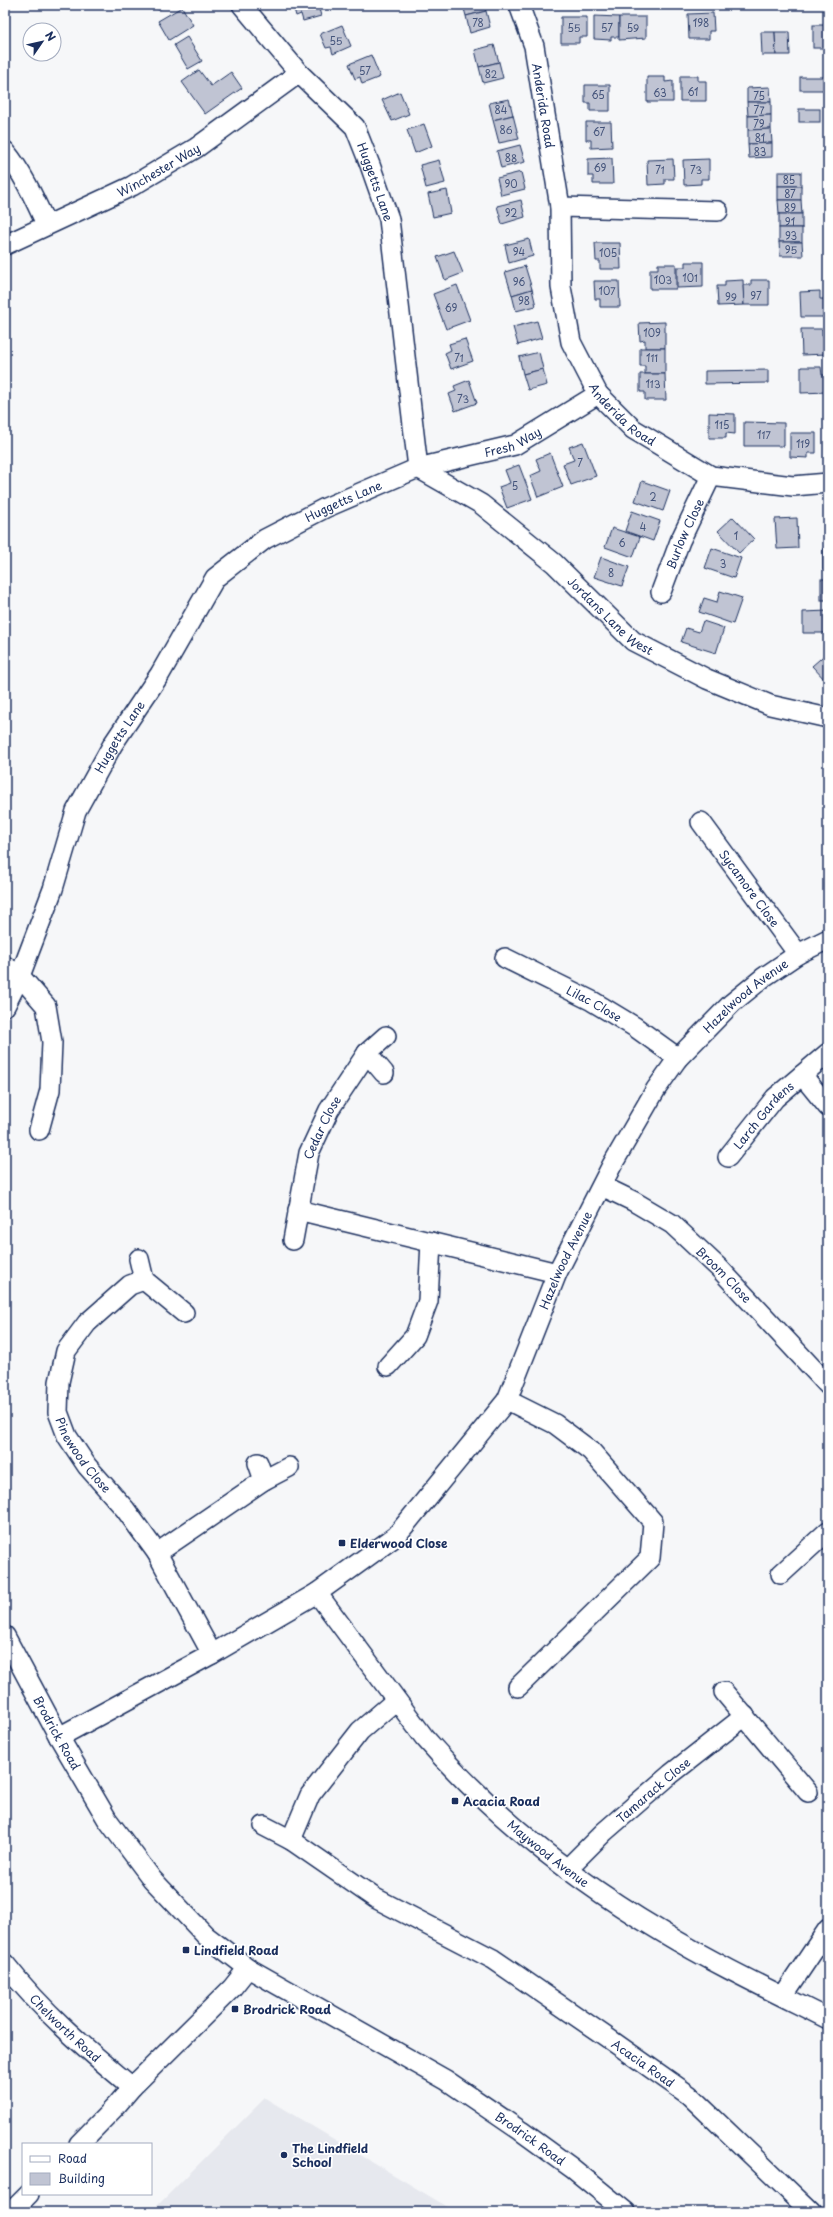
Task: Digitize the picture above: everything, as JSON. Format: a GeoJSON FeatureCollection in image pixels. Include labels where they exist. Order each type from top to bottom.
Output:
{"type":"FeatureCollection","features":[{"type":"Feature","properties":{"kind":"street","name":"Huggetts Lane"},"geometry":{"type":"LineString","coordinates":[[5,1006],[13,971],[53,889],[76,811],[113,744],[160,674],[215,578],[265,539],[325,508],[418,468],[389,219],[355,127],[299,73],[242,5]]}},
{"type":"Feature","properties":{"kind":"street","name":"Anderida Road"},"geometry":{"type":"LineString","coordinates":[[519,5],[534,46],[560,207],[561,287],[571,342],[598,394],[633,429],[710,476],[792,486],[828,483]]}},
{"type":"Feature","properties":{"kind":"street","name":"Winchester Way"},"geometry":{"type":"LineString","coordinates":[[5,245],[46,224],[132,186],[196,148],[299,73]]}},
{"type":"Feature","properties":{"kind":"street"},"geometry":{"type":"LineString","coordinates":[[5,151],[17,165],[46,224]]}},
{"type":"Feature","properties":{"kind":"street"},"geometry":{"type":"LineString","coordinates":[[560,207],[718,211]]}},
{"type":"Feature","properties":{"kind":"street","name":"Fresh Way"},"geometry":{"type":"LineString","coordinates":[[418,468],[514,445],[598,394]]}},
{"type":"Feature","properties":{"kind":"street","name":"Jordans Lane West"},"geometry":{"type":"LineString","coordinates":[[418,468],[480,504],[542,553],[633,641],[707,679],[770,705],[828,718]]}},
{"type":"Feature","properties":{"kind":"street","name":"Burlow Close"},"geometry":{"type":"LineString","coordinates":[[661,592],[680,541],[710,476]]}},
{"type":"Feature","properties":{"kind":"street","name":"Sycamore Close"},"geometry":{"type":"LineString","coordinates":[[701,822],[798,954]]}},
{"type":"Feature","properties":{"kind":"street","name":"Hazelwood Avenue"},"geometry":{"type":"LineString","coordinates":[[59,1737],[212,1654],[317,1593],[396,1536],[506,1400],[557,1273],[638,1118],[678,1058],[732,1003],[764,977],[798,954],[828,939]]}},
{"type":"Feature","properties":{"kind":"street","name":"Lilac Close"},"geometry":{"type":"LineString","coordinates":[[505,958],[592,1000],[635,1027],[678,1058]]}},
{"type":"Feature","properties":{"kind":"street"},"geometry":{"type":"LineString","coordinates":[[13,971],[46,1006],[52,1042],[50,1090],[39,1130]]}},
{"type":"Feature","properties":{"kind":"street","name":"Cedar Close"},"geometry":{"type":"LineString","coordinates":[[293,1240],[309,1153],[329,1110],[367,1053],[386,1036]]}},
{"type":"Feature","properties":{"kind":"street"},"geometry":{"type":"LineString","coordinates":[[367,1053],[384,1074]]}},
{"type":"Feature","properties":{"kind":"street","name":"Larch Gardens"},"geometry":{"type":"LineString","coordinates":[[728,1157],[775,1098],[828,1053]]}},
{"type":"Feature","properties":{"kind":"street","name":"Larch Gardens"},"geometry":{"type":"LineString","coordinates":[[802,1075],[828,1107]]}},
{"type":"Feature","properties":{"kind":"street","name":"Broom Close"},"geometry":{"type":"LineString","coordinates":[[602,1186],[634,1201],[672,1224],[720,1269],[828,1385]]}},
{"type":"Feature","properties":{"kind":"street"},"geometry":{"type":"LineString","coordinates":[[298,1210],[557,1273]]}},
{"type":"Feature","properties":{"kind":"street"},"geometry":{"type":"LineString","coordinates":[[388,1366],[415,1336],[428,1301],[431,1242]]}},
{"type":"Feature","properties":{"kind":"street"},"geometry":{"type":"LineString","coordinates":[[139,1259],[144,1280],[184,1313]]}},
{"type":"Feature","properties":{"kind":"street","name":"Pinewood Close"},"geometry":{"type":"LineString","coordinates":[[144,1280],[130,1285],[87,1323],[66,1351],[59,1382],[58,1412],[67,1436],[87,1466],[125,1509],[157,1553],[212,1654]]}},
{"type":"Feature","properties":{"kind":"street"},"geometry":{"type":"LineString","coordinates":[[506,1400],[555,1424],[591,1451],[653,1522],[650,1558],[518,1687]]}},
{"type":"Feature","properties":{"kind":"street"},"geometry":{"type":"LineString","coordinates":[[157,1553],[261,1472],[289,1467]]}},
{"type":"Feature","properties":{"kind":"street"},"geometry":{"type":"LineString","coordinates":[[781,1574],[828,1531]]}},
{"type":"Feature","properties":{"kind":"street","name":"Maywood Avenue"},"geometry":{"type":"LineString","coordinates":[[317,1593],[395,1701],[441,1757],[502,1816],[567,1869],[661,1932],[828,2019]]}},
{"type":"Feature","properties":{"kind":"street","name":"Brodrick Road"},"geometry":{"type":"LineString","coordinates":[[5,1636],[59,1737],[107,1819],[152,1879],[206,1936],[248,1968],[446,2080],[572,2168],[626,2212]]}},
{"type":"Feature","properties":{"kind":"street"},"geometry":{"type":"LineString","coordinates":[[724,1692],[808,1792]]}},
{"type":"Feature","properties":{"kind":"street"},"geometry":{"type":"LineString","coordinates":[[291,1840],[310,1795],[360,1731],[395,1701]]}},
{"type":"Feature","properties":{"kind":"street","name":"Tamarack Close"},"geometry":{"type":"LineString","coordinates":[[567,1869],[621,1817],[671,1774],[745,1716]]}},
{"type":"Feature","properties":{"kind":"street","name":"Acacia Road"},"geometry":{"type":"LineString","coordinates":[[264,1826],[291,1840],[375,1898],[493,1959],[689,2095],[811,2212]]}},
{"type":"Feature","properties":{"kind":"street"},"geometry":{"type":"LineString","coordinates":[[783,1996],[828,1929]]}},
{"type":"Feature","properties":{"kind":"street","name":"Chelworth Road"},"geometry":{"type":"LineString","coordinates":[[5,1964],[23,1987],[73,2038],[132,2087]]}},
{"type":"Feature","properties":{"kind":"street"},"geometry":{"type":"LineString","coordinates":[[80,2143],[116,2106],[132,2087],[232,1988],[248,1968]]}},
{"type":"Feature","properties":{"kind":"street"},"geometry":{"type":"LineString","coordinates":[[11,2212],[28,2195]]}},
{"type":"Feature","properties":{"kind":"shaded area","name":"The Lindfield School"},"geometry":{"type":"Polygon","coordinates":[[[265,2098],[456,2212],[151,2212],[265,2098]]]}},
{"type":"Feature","properties":{"kind":"building"},"geometry":{"type":"Polygon","coordinates":[[[155,5],[166,5],[158,10],[155,5]]]}},
{"type":"Feature","properties":{"kind":"building"},"geometry":{"type":"Polygon","coordinates":[[[293,5],[318,5],[321,16],[303,21],[301,14],[296,16],[293,5]]]}},
{"type":"Feature","properties":{"kind":"building"},"geometry":{"type":"Polygon","coordinates":[[[463,5],[484,5],[486,11],[466,16],[463,5]]]}},
{"type":"Feature","properties":{"kind":"building"},"geometry":{"type":"Polygon","coordinates":[[[688,5],[708,5],[708,7],[688,8],[688,5]]]}},
{"type":"Feature","properties":{"kind":"building"},"geometry":{"type":"Polygon","coordinates":[[[182,7],[193,25],[169,40],[158,21],[182,7]]]}},
{"type":"Feature","properties":{"kind":"building"},"geometry":{"type":"Polygon","coordinates":[[[486,11],[490,27],[470,33],[466,16],[486,11]]]}},
{"type":"Feature","properties":{"kind":"building"},"geometry":{"type":"Polygon","coordinates":[[[713,13],[714,31],[709,31],[709,39],[689,39],[688,14],[713,13]]]}},
{"type":"Feature","properties":{"kind":"building"},"geometry":{"type":"Polygon","coordinates":[[[594,16],[619,17],[619,37],[611,37],[611,40],[594,39],[594,16]]]}},
{"type":"Feature","properties":{"kind":"building"},"geometry":{"type":"Polygon","coordinates":[[[561,17],[587,17],[587,37],[579,37],[579,43],[561,43],[561,17]]]}},
{"type":"Feature","properties":{"kind":"building"},"geometry":{"type":"Polygon","coordinates":[[[619,17],[646,17],[646,38],[619,40],[619,17]]]}},
{"type":"Feature","properties":{"kind":"building"},"geometry":{"type":"Polygon","coordinates":[[[342,25],[351,46],[333,54],[331,47],[326,48],[320,34],[342,25]]]}},
{"type":"Feature","properties":{"kind":"building"},"geometry":{"type":"Polygon","coordinates":[[[813,25],[827,25],[827,48],[813,48],[813,25]]]}},
{"type":"Feature","properties":{"kind":"building"},"geometry":{"type":"Polygon","coordinates":[[[761,32],[775,32],[776,55],[762,55],[761,32]]]}},
{"type":"Feature","properties":{"kind":"building"},"geometry":{"type":"Polygon","coordinates":[[[775,32],[789,32],[790,55],[776,55],[775,32]]]}},
{"type":"Feature","properties":{"kind":"building"},"geometry":{"type":"Polygon","coordinates":[[[187,37],[202,61],[188,69],[174,45],[187,37]]]}},
{"type":"Feature","properties":{"kind":"building"},"geometry":{"type":"Polygon","coordinates":[[[494,45],[499,62],[479,67],[475,50],[494,45]]]}},
{"type":"Feature","properties":{"kind":"building"},"geometry":{"type":"Polygon","coordinates":[[[371,55],[380,77],[362,84],[360,77],[355,79],[349,64],[371,55]]]}},
{"type":"Feature","properties":{"kind":"building"},"geometry":{"type":"Polygon","coordinates":[[[499,62],[503,78],[483,83],[479,67],[499,62]]]}},
{"type":"Feature","properties":{"kind":"building"},"geometry":{"type":"Polygon","coordinates":[[[199,70],[211,86],[231,72],[242,88],[205,114],[182,82],[199,70]]]}},
{"type":"Feature","properties":{"kind":"building"},"geometry":{"type":"Polygon","coordinates":[[[680,76],[698,76],[698,81],[706,81],[706,101],[680,101],[680,76]]]}},
{"type":"Feature","properties":{"kind":"building"},"geometry":{"type":"Polygon","coordinates":[[[647,77],[665,77],[665,82],[673,81],[673,102],[647,102],[647,77]]]}},
{"type":"Feature","properties":{"kind":"building"},"geometry":{"type":"Polygon","coordinates":[[[800,77],[828,77],[828,90],[800,90],[800,77]]]}},
{"type":"Feature","properties":{"kind":"building"},"geometry":{"type":"Polygon","coordinates":[[[585,85],[610,85],[610,111],[590,111],[590,103],[585,103],[585,85]]]}},
{"type":"Feature","properties":{"kind":"building"},"geometry":{"type":"Polygon","coordinates":[[[770,87],[771,102],[747,102],[747,88],[770,87]]]}},
{"type":"Feature","properties":{"kind":"building"},"geometry":{"type":"Polygon","coordinates":[[[400,92],[409,114],[392,121],[382,100],[400,92]]]}},
{"type":"Feature","properties":{"kind":"building"},"geometry":{"type":"Polygon","coordinates":[[[509,99],[513,115],[493,120],[489,103],[509,99]]]}},
{"type":"Feature","properties":{"kind":"building"},"geometry":{"type":"Polygon","coordinates":[[[747,102],[771,102],[771,115],[748,116],[747,102]]]}},
{"type":"Feature","properties":{"kind":"building"},"geometry":{"type":"Polygon","coordinates":[[[799,109],[820,109],[820,122],[799,122],[799,109]]]}},
{"type":"Feature","properties":{"kind":"building"},"geometry":{"type":"Polygon","coordinates":[[[513,115],[519,139],[499,143],[493,120],[513,115]]]}},
{"type":"Feature","properties":{"kind":"building"},"geometry":{"type":"Polygon","coordinates":[[[771,115],[771,129],[748,130],[748,116],[771,115]]]}},
{"type":"Feature","properties":{"kind":"building"},"geometry":{"type":"Polygon","coordinates":[[[586,122],[611,122],[612,147],[591,148],[591,140],[586,140],[586,122]]]}},
{"type":"Feature","properties":{"kind":"building"},"geometry":{"type":"Polygon","coordinates":[[[424,124],[432,146],[415,153],[407,130],[424,124]]]}},
{"type":"Feature","properties":{"kind":"building"},"geometry":{"type":"Polygon","coordinates":[[[771,129],[772,143],[748,144],[748,130],[771,129]]]}},
{"type":"Feature","properties":{"kind":"building"},"geometry":{"type":"Polygon","coordinates":[[[772,143],[772,157],[749,158],[748,144],[772,143]]]}},
{"type":"Feature","properties":{"kind":"building"},"geometry":{"type":"Polygon","coordinates":[[[520,145],[525,162],[501,168],[497,151],[520,145]]]}},
{"type":"Feature","properties":{"kind":"building"},"geometry":{"type":"Polygon","coordinates":[[[612,158],[613,184],[593,184],[593,176],[588,176],[588,159],[612,158]]]}},
{"type":"Feature","properties":{"kind":"building"},"geometry":{"type":"Polygon","coordinates":[[[673,159],[674,179],[665,179],[665,184],[648,185],[647,160],[673,159]]]}},
{"type":"Feature","properties":{"kind":"building"},"geometry":{"type":"Polygon","coordinates":[[[709,159],[709,179],[701,179],[701,184],[684,185],[683,160],[709,159]]]}},
{"type":"Feature","properties":{"kind":"building"},"geometry":{"type":"Polygon","coordinates":[[[439,160],[445,183],[426,188],[420,165],[439,160]]]}},
{"type":"Feature","properties":{"kind":"building"},"geometry":{"type":"Polygon","coordinates":[[[521,172],[525,189],[501,195],[497,178],[521,172]]]}},
{"type":"Feature","properties":{"kind":"building"},"geometry":{"type":"Polygon","coordinates":[[[778,172],[801,172],[801,186],[778,186],[778,172]]]}},
{"type":"Feature","properties":{"kind":"building"},"geometry":{"type":"Polygon","coordinates":[[[778,186],[801,186],[801,200],[778,200],[778,186]]]}},
{"type":"Feature","properties":{"kind":"building"},"geometry":{"type":"Polygon","coordinates":[[[447,190],[451,213],[433,217],[428,194],[447,190]]]}},
{"type":"Feature","properties":{"kind":"building"},"geometry":{"type":"Polygon","coordinates":[[[521,200],[525,217],[502,224],[497,206],[521,200]]]}},
{"type":"Feature","properties":{"kind":"building"},"geometry":{"type":"Polygon","coordinates":[[[778,200],[801,200],[802,214],[779,214],[778,200]]]}},
{"type":"Feature","properties":{"kind":"building"},"geometry":{"type":"Polygon","coordinates":[[[779,214],[802,214],[802,228],[779,228],[779,214]]]}},
{"type":"Feature","properties":{"kind":"building"},"geometry":{"type":"Polygon","coordinates":[[[779,228],[802,228],[802,242],[779,242],[779,228]]]}},
{"type":"Feature","properties":{"kind":"building"},"geometry":{"type":"Polygon","coordinates":[[[529,239],[533,256],[509,263],[505,245],[529,239]]]}},
{"type":"Feature","properties":{"kind":"building"},"geometry":{"type":"Polygon","coordinates":[[[779,242],[802,242],[803,256],[780,256],[779,242]]]}},
{"type":"Feature","properties":{"kind":"building"},"geometry":{"type":"Polygon","coordinates":[[[595,243],[620,243],[621,269],[600,269],[600,261],[596,261],[595,243]]]}},
{"type":"Feature","properties":{"kind":"building"},"geometry":{"type":"Polygon","coordinates":[[[454,251],[463,273],[445,280],[437,257],[454,251]]]}},
{"type":"Feature","properties":{"kind":"building"},"geometry":{"type":"Polygon","coordinates":[[[685,262],[703,262],[703,287],[677,288],[677,267],[685,267],[685,262]]]}},
{"type":"Feature","properties":{"kind":"building"},"geometry":{"type":"Polygon","coordinates":[[[658,264],[676,264],[676,289],[650,289],[650,269],[658,269],[658,264]]]}},
{"type":"Feature","properties":{"kind":"building"},"geometry":{"type":"Polygon","coordinates":[[[525,266],[532,289],[512,295],[505,272],[525,266]]]}},
{"type":"Feature","properties":{"kind":"building"},"geometry":{"type":"Polygon","coordinates":[[[743,280],[744,305],[718,306],[717,286],[725,286],[725,281],[743,280]]]}},
{"type":"Feature","properties":{"kind":"building"},"geometry":{"type":"Polygon","coordinates":[[[751,280],[769,280],[769,305],[744,305],[743,285],[751,285],[751,280]]]}},
{"type":"Feature","properties":{"kind":"building"},"geometry":{"type":"Polygon","coordinates":[[[594,281],[619,281],[620,307],[600,307],[600,299],[595,299],[594,281]]]}},
{"type":"Feature","properties":{"kind":"building"},"geometry":{"type":"Polygon","coordinates":[[[457,285],[470,320],[446,329],[433,294],[457,285]]]}},
{"type":"Feature","properties":{"kind":"building"},"geometry":{"type":"Polygon","coordinates":[[[532,289],[536,306],[516,311],[512,295],[532,289]]]}},
{"type":"Feature","properties":{"kind":"building"},"geometry":{"type":"Polygon","coordinates":[[[820,291],[820,299],[825,299],[826,317],[801,317],[800,292],[820,291]]]}},
{"type":"Feature","properties":{"kind":"building"},"geometry":{"type":"Polygon","coordinates":[[[537,321],[542,338],[518,345],[513,327],[537,321]]]}},
{"type":"Feature","properties":{"kind":"building"},"geometry":{"type":"Polygon","coordinates":[[[665,322],[665,348],[645,348],[645,340],[640,341],[639,323],[665,322]]]}},
{"type":"Feature","properties":{"kind":"building"},"geometry":{"type":"Polygon","coordinates":[[[801,329],[822,329],[822,336],[827,336],[827,354],[802,355],[801,329]]]}},
{"type":"Feature","properties":{"kind":"building"},"geometry":{"type":"Polygon","coordinates":[[[465,339],[473,361],[451,369],[445,353],[451,350],[449,344],[465,339]]]}},
{"type":"Feature","properties":{"kind":"building"},"geometry":{"type":"Polygon","coordinates":[[[640,348],[665,348],[665,374],[645,374],[645,366],[640,366],[640,348]]]}},
{"type":"Feature","properties":{"kind":"building"},"geometry":{"type":"Polygon","coordinates":[[[539,352],[543,369],[523,374],[519,357],[539,352]]]}},
{"type":"Feature","properties":{"kind":"building"},"geometry":{"type":"Polygon","coordinates":[[[801,367],[821,367],[822,375],[826,375],[827,392],[801,393],[801,367]]]}},
{"type":"Feature","properties":{"kind":"building"},"geometry":{"type":"Polygon","coordinates":[[[543,369],[547,385],[528,390],[523,374],[543,369]]]}},
{"type":"Feature","properties":{"kind":"building"},"geometry":{"type":"Polygon","coordinates":[[[768,370],[768,383],[705,384],[705,371],[768,370]]]}},
{"type":"Feature","properties":{"kind":"building"},"geometry":{"type":"Polygon","coordinates":[[[640,374],[665,374],[666,400],[645,400],[645,392],[640,392],[640,374]]]}},
{"type":"Feature","properties":{"kind":"building"},"geometry":{"type":"Polygon","coordinates":[[[469,380],[477,403],[455,411],[449,394],[456,391],[454,386],[469,380]]]}},
{"type":"Feature","properties":{"kind":"building"},"geometry":{"type":"Polygon","coordinates":[[[709,413],[735,414],[735,434],[726,433],[726,438],[709,438],[709,413]]]}},
{"type":"Feature","properties":{"kind":"building"},"geometry":{"type":"Polygon","coordinates":[[[744,422],[784,423],[784,446],[744,446],[744,422]]]}},
{"type":"Feature","properties":{"kind":"building"},"geometry":{"type":"Polygon","coordinates":[[[790,433],[816,433],[816,453],[808,453],[808,458],[790,457],[790,433]]]}},
{"type":"Feature","properties":{"kind":"building"},"geometry":{"type":"Polygon","coordinates":[[[583,442],[596,476],[571,485],[563,464],[574,460],[569,447],[583,442]]]}},
{"type":"Feature","properties":{"kind":"building"},"geometry":{"type":"Polygon","coordinates":[[[550,453],[563,487],[538,497],[530,476],[541,471],[536,459],[550,453]]]}},
{"type":"Feature","properties":{"kind":"building"},"geometry":{"type":"Polygon","coordinates":[[[519,465],[532,499],[507,508],[499,487],[510,483],[505,470],[519,465]]]}},
{"type":"Feature","properties":{"kind":"building"},"geometry":{"type":"Polygon","coordinates":[[[642,481],[670,491],[663,511],[635,501],[642,481]]]}},
{"type":"Feature","properties":{"kind":"building"},"geometry":{"type":"Polygon","coordinates":[[[632,511],[660,521],[653,541],[625,531],[632,511]]]}},
{"type":"Feature","properties":{"kind":"building"},"geometry":{"type":"Polygon","coordinates":[[[733,517],[754,539],[739,553],[718,531],[733,517]]]}},
{"type":"Feature","properties":{"kind":"building"},"geometry":{"type":"Polygon","coordinates":[[[797,518],[798,548],[777,549],[775,519],[797,518]]]}},
{"type":"Feature","properties":{"kind":"building"},"geometry":{"type":"Polygon","coordinates":[[[824,519],[828,519],[828,540],[824,540],[824,519]]]}},
{"type":"Feature","properties":{"kind":"building"},"geometry":{"type":"Polygon","coordinates":[[[612,528],[640,537],[633,557],[605,547],[612,528]]]}},
{"type":"Feature","properties":{"kind":"building"},"geometry":{"type":"Polygon","coordinates":[[[712,548],[741,558],[734,578],[705,568],[712,548]]]}},
{"type":"Feature","properties":{"kind":"building"},"geometry":{"type":"Polygon","coordinates":[[[828,548],[828,570],[823,570],[823,549],[828,548]]]}},
{"type":"Feature","properties":{"kind":"building"},"geometry":{"type":"Polygon","coordinates":[[[601,557],[629,567],[622,586],[594,577],[601,557]]]}},
{"type":"Feature","properties":{"kind":"building"},"geometry":{"type":"Polygon","coordinates":[[[821,579],[828,579],[828,600],[821,600],[821,579]]]}},
{"type":"Feature","properties":{"kind":"building"},"geometry":{"type":"Polygon","coordinates":[[[720,591],[742,598],[733,624],[699,612],[704,598],[717,602],[720,591]]]}},
{"type":"Feature","properties":{"kind":"building"},"geometry":{"type":"Polygon","coordinates":[[[828,611],[828,633],[803,633],[803,612],[828,611]]]}},
{"type":"Feature","properties":{"kind":"building"},"geometry":{"type":"Polygon","coordinates":[[[703,621],[724,628],[716,653],[681,642],[686,628],[699,632],[703,621]]]}},
{"type":"Feature","properties":{"kind":"building"},"geometry":{"type":"Polygon","coordinates":[[[828,652],[828,680],[826,681],[812,666],[828,652]]]}},
{"type":"Feature","properties":{"kind":"place","name":"Elderwood Close"},"geometry":{"type":"Point","coordinates":[342,1543]}},
{"type":"Feature","properties":{"kind":"place","name":"Acacia Road"},"geometry":{"type":"Point","coordinates":[455,1801]}},
{"type":"Feature","properties":{"kind":"place","name":"Lindfield Road"},"geometry":{"type":"Point","coordinates":[186,1950]}},
{"type":"Feature","properties":{"kind":"place","name":"Brodrick Road"},"geometry":{"type":"Point","coordinates":[235,2009]}},
{"type":"Feature","properties":{"kind":"place","name":"The Lindfield School"},"geometry":{"type":"Point","coordinates":[284,2155]}}]}
